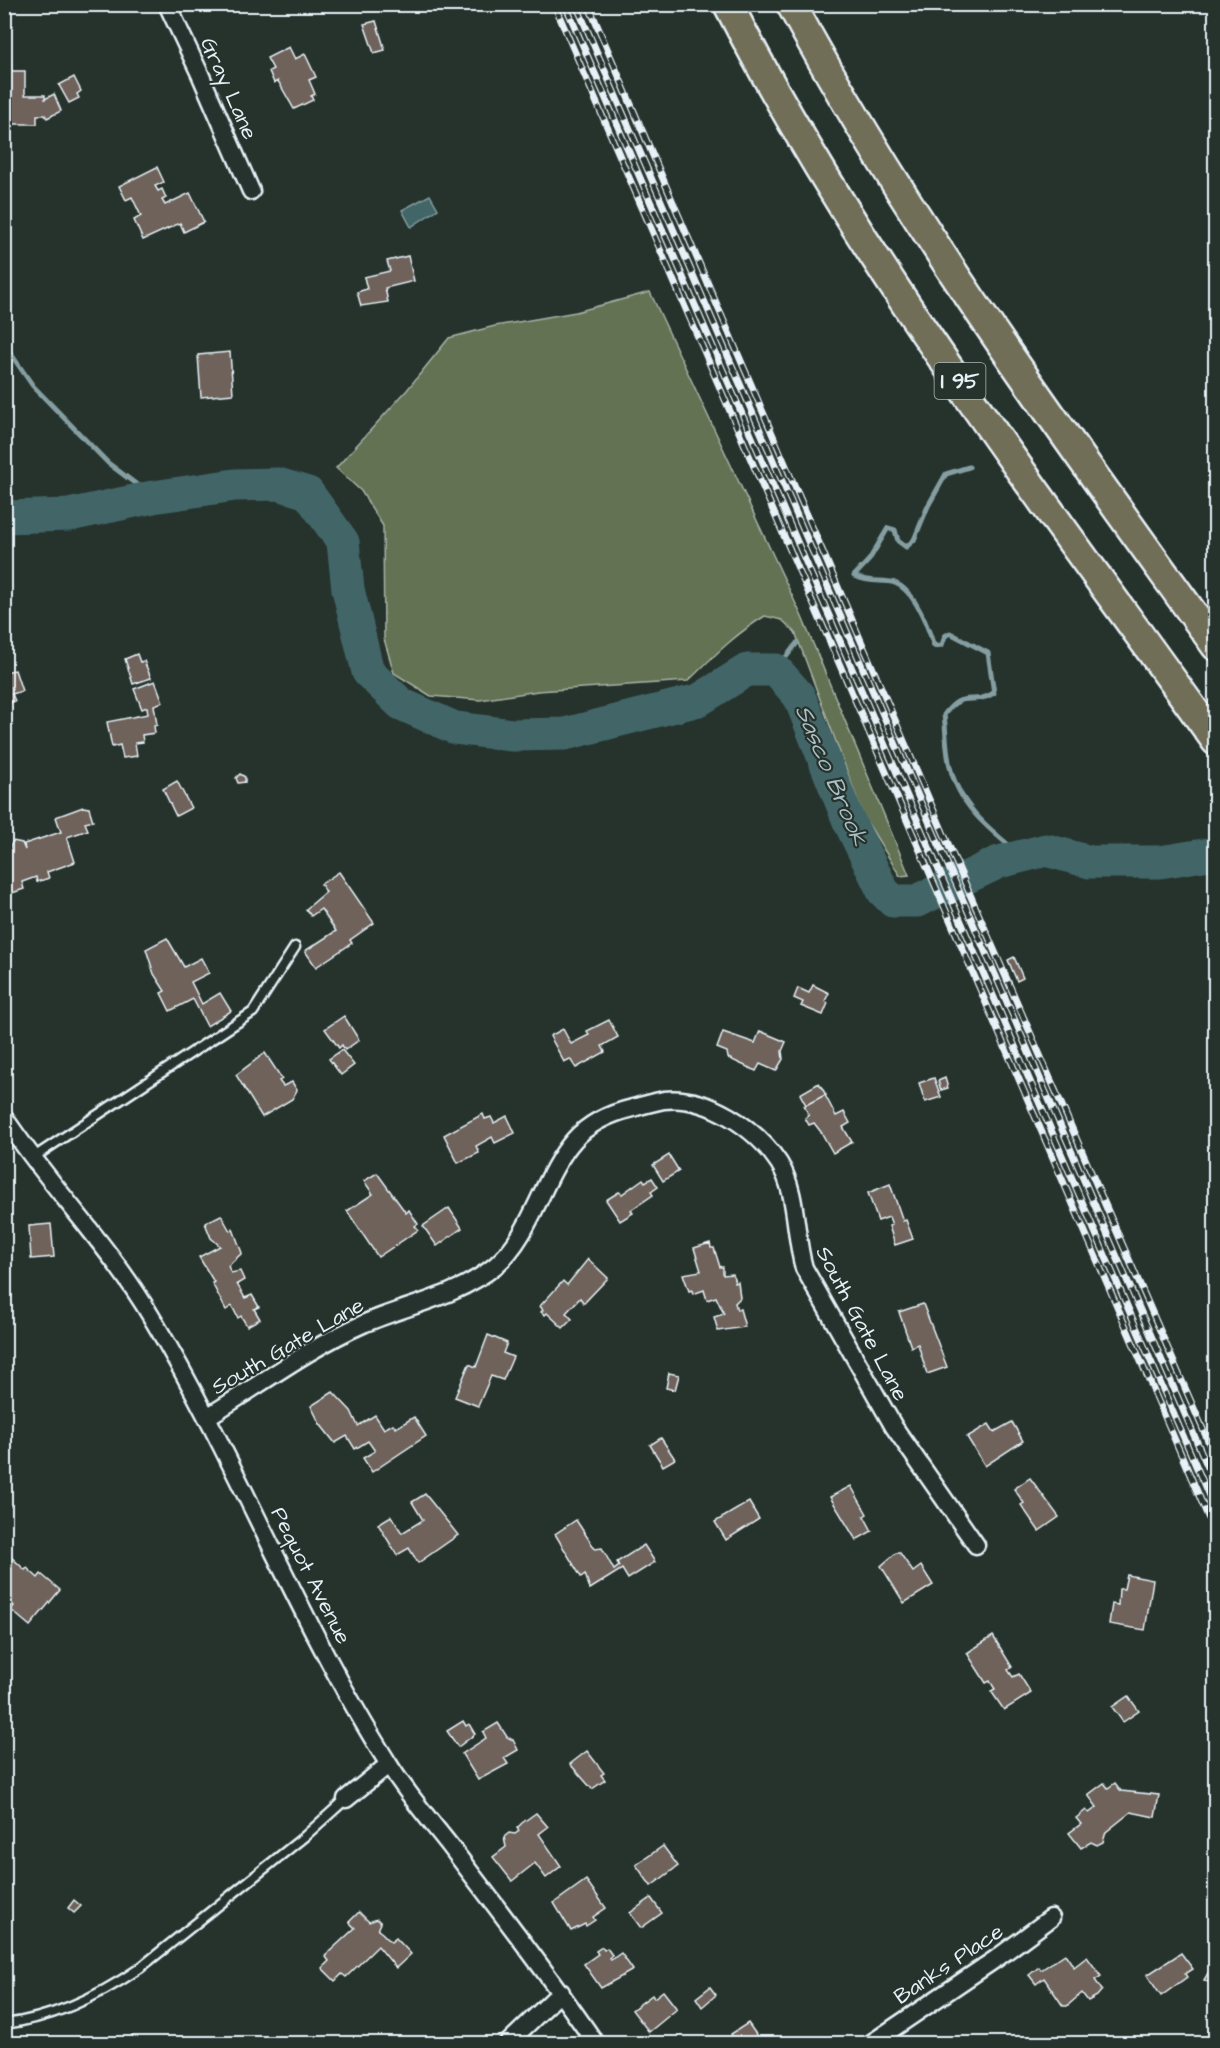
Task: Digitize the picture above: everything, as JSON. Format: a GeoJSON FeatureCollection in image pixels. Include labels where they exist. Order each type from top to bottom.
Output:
{"type":"FeatureCollection","features":[{"type":"Feature","properties":{"kind":"highway","name":"I 95"},"geometry":{"type":"LineString","coordinates":[[728,4],[829,183],[900,295],[1215,741]]}},
{"type":"Feature","properties":{"kind":"highway","name":"I 95"},"geometry":{"type":"LineString","coordinates":[[791,4],[871,145],[942,258],[1215,646]]}},
{"type":"Feature","properties":{"kind":"street","name":"Gray Lane"},"geometry":{"type":"LineString","coordinates":[[167,4],[251,191]]}},
{"type":"Feature","properties":{"kind":"street","name":"South Gate Lane"},"geometry":{"type":"LineString","coordinates":[[207,1418],[361,1325],[469,1284],[496,1264],[532,1213],[554,1170],[574,1140],[587,1128],[607,1116],[666,1100],[696,1103],[727,1114],[746,1128],[780,1163],[794,1208],[797,1243],[804,1268],[894,1427],[976,1545]]}},
{"type":"Feature","properties":{"kind":"street","name":"Pequot Avenue"},"geometry":{"type":"LineString","coordinates":[[4,1117],[31,1159],[108,1255],[151,1314],[207,1418],[311,1628],[388,1765],[561,1992],[596,2043]]}},
{"type":"Feature","properties":{"kind":"street"},"geometry":{"type":"LineString","coordinates":[[346,1799],[388,1765]]}},
{"type":"Feature","properties":{"kind":"street","name":"Banks Place"},"geometry":{"type":"LineString","coordinates":[[870,2043],[997,1958],[1051,1918]]}},
{"type":"Feature","properties":{"kind":"street"},"geometry":{"type":"LineString","coordinates":[[507,2043],[561,1992]]}},
{"type":"Feature","properties":{"kind":"lane"},"geometry":{"type":"LineString","coordinates":[[31,1159],[253,1012],[295,947]]}},
{"type":"Feature","properties":{"kind":"lane"},"geometry":{"type":"LineString","coordinates":[[4,2024],[69,2008],[112,1988],[306,1836],[346,1799]]}},
{"type":"Feature","properties":{"kind":"green space"},"geometry":{"type":"Polygon","coordinates":[[[650,292],[802,617],[909,875],[900,876],[864,817],[795,632],[782,620],[765,616],[754,623],[725,646],[688,681],[538,691],[480,700],[431,696],[394,673],[384,639],[383,526],[361,491],[336,468],[407,390],[449,338],[495,326],[576,312],[650,292]]]}},
{"type":"Feature","properties":{"kind":"water"},"geometry":{"type":"Polygon","coordinates":[[[430,195],[438,209],[411,227],[402,210],[430,195]]]}},
{"type":"Feature","properties":{"kind":"building"},"geometry":{"type":"Polygon","coordinates":[[[376,21],[385,50],[374,53],[364,24],[376,21]]]}},
{"type":"Feature","properties":{"kind":"building"},"geometry":{"type":"Polygon","coordinates":[[[289,47],[295,59],[305,54],[316,77],[309,80],[315,94],[311,96],[313,100],[294,109],[278,81],[274,83],[269,71],[273,69],[267,58],[289,47]]]}},
{"type":"Feature","properties":{"kind":"building"},"geometry":{"type":"Polygon","coordinates":[[[4,59],[11,59],[11,71],[25,71],[25,95],[45,95],[45,99],[54,94],[61,111],[47,118],[45,115],[37,115],[37,124],[4,124],[4,59]]]}},
{"type":"Feature","properties":{"kind":"building"},"geometry":{"type":"Polygon","coordinates":[[[74,77],[81,91],[77,94],[79,98],[69,103],[59,85],[74,77]]]}},
{"type":"Feature","properties":{"kind":"building"},"geometry":{"type":"Polygon","coordinates":[[[157,167],[164,182],[155,186],[158,191],[162,189],[166,198],[162,200],[165,205],[190,193],[204,222],[184,232],[180,223],[143,240],[134,220],[141,216],[132,197],[126,200],[119,186],[157,167]]]}},
{"type":"Feature","properties":{"kind":"building"},"geometry":{"type":"Polygon","coordinates":[[[408,256],[414,281],[385,288],[388,302],[361,306],[357,292],[367,289],[364,277],[390,271],[387,261],[408,256]]]}},
{"type":"Feature","properties":{"kind":"building"},"geometry":{"type":"Polygon","coordinates":[[[230,352],[233,394],[201,397],[198,355],[230,352]]]}},
{"type":"Feature","properties":{"kind":"building"},"geometry":{"type":"Polygon","coordinates":[[[137,654],[140,662],[144,661],[151,678],[133,684],[125,659],[137,654]]]}},
{"type":"Feature","properties":{"kind":"building"},"geometry":{"type":"Polygon","coordinates":[[[15,670],[22,691],[12,694],[15,701],[4,705],[4,672],[15,670]]]}},
{"type":"Feature","properties":{"kind":"building"},"geometry":{"type":"Polygon","coordinates":[[[155,681],[163,702],[154,705],[157,725],[154,726],[155,733],[142,735],[143,742],[135,743],[137,756],[123,758],[120,745],[112,747],[107,722],[148,714],[147,707],[142,709],[134,689],[155,681]]]}},
{"type":"Feature","properties":{"kind":"building"},"geometry":{"type":"Polygon","coordinates":[[[240,774],[245,777],[245,782],[238,783],[236,778],[240,774]]]}},
{"type":"Feature","properties":{"kind":"building"},"geometry":{"type":"Polygon","coordinates":[[[177,781],[191,808],[176,816],[163,789],[177,781]]]}},
{"type":"Feature","properties":{"kind":"building"},"geometry":{"type":"Polygon","coordinates":[[[83,807],[89,808],[93,821],[85,823],[88,830],[67,837],[75,862],[47,872],[49,878],[37,882],[36,877],[22,882],[24,889],[9,894],[7,887],[4,888],[4,851],[9,849],[13,841],[22,843],[25,850],[24,844],[61,832],[56,817],[83,807]]]}},
{"type":"Feature","properties":{"kind":"building"},"geometry":{"type":"Polygon","coordinates":[[[339,872],[374,923],[350,940],[352,943],[316,967],[305,951],[336,931],[321,909],[311,916],[306,909],[326,892],[321,884],[339,872]]]}},
{"type":"Feature","properties":{"kind":"building"},"geometry":{"type":"Polygon","coordinates":[[[167,938],[184,967],[201,958],[209,973],[191,982],[202,1004],[220,993],[231,1011],[207,1026],[193,999],[170,1011],[161,993],[165,991],[154,974],[146,949],[167,938]]]}},
{"type":"Feature","properties":{"kind":"building"},"geometry":{"type":"Polygon","coordinates":[[[1014,957],[1023,978],[1017,981],[1008,960],[1014,957]]]}},
{"type":"Feature","properties":{"kind":"building"},"geometry":{"type":"Polygon","coordinates":[[[813,985],[829,993],[823,1015],[801,1006],[803,1002],[794,998],[798,988],[809,993],[813,985]]]}},
{"type":"Feature","properties":{"kind":"building"},"geometry":{"type":"Polygon","coordinates":[[[344,1016],[359,1040],[345,1050],[342,1045],[339,1048],[325,1029],[344,1016]]]}},
{"type":"Feature","properties":{"kind":"building"},"geometry":{"type":"Polygon","coordinates":[[[609,1020],[618,1037],[602,1046],[605,1052],[576,1068],[570,1059],[564,1062],[550,1036],[563,1029],[571,1044],[589,1035],[587,1031],[609,1020]]]}},
{"type":"Feature","properties":{"kind":"building"},"geometry":{"type":"Polygon","coordinates":[[[760,1031],[786,1042],[782,1051],[783,1059],[776,1071],[760,1064],[756,1071],[728,1058],[727,1052],[717,1048],[723,1032],[755,1043],[760,1031]]]}},
{"type":"Feature","properties":{"kind":"building"},"geometry":{"type":"Polygon","coordinates":[[[342,1050],[354,1065],[341,1075],[329,1059],[342,1050]]]}},
{"type":"Feature","properties":{"kind":"building"},"geometry":{"type":"Polygon","coordinates":[[[265,1053],[282,1079],[279,1081],[283,1086],[292,1082],[297,1090],[292,1099],[262,1117],[236,1075],[265,1053]]]}},
{"type":"Feature","properties":{"kind":"building"},"geometry":{"type":"Polygon","coordinates":[[[934,1078],[941,1097],[925,1102],[919,1083],[934,1078]]]}},
{"type":"Feature","properties":{"kind":"building"},"geometry":{"type":"Polygon","coordinates":[[[945,1078],[948,1088],[941,1090],[938,1081],[945,1078]]]}},
{"type":"Feature","properties":{"kind":"building"},"geometry":{"type":"Polygon","coordinates":[[[819,1083],[826,1095],[806,1105],[800,1094],[819,1083]]]}},
{"type":"Feature","properties":{"kind":"building"},"geometry":{"type":"Polygon","coordinates":[[[825,1095],[836,1116],[844,1112],[850,1123],[843,1127],[852,1142],[833,1153],[814,1123],[809,1125],[805,1118],[809,1115],[804,1106],[825,1095]]]}},
{"type":"Feature","properties":{"kind":"building"},"geometry":{"type":"Polygon","coordinates":[[[483,1114],[485,1119],[491,1117],[494,1123],[507,1116],[515,1133],[495,1143],[492,1137],[476,1146],[479,1153],[458,1163],[444,1135],[483,1114]]]}},
{"type":"Feature","properties":{"kind":"building"},"geometry":{"type":"Polygon","coordinates":[[[669,1155],[679,1171],[663,1181],[653,1165],[669,1155]]]}},
{"type":"Feature","properties":{"kind":"building"},"geometry":{"type":"Polygon","coordinates":[[[377,1173],[406,1213],[409,1210],[418,1224],[415,1226],[418,1230],[378,1257],[347,1211],[373,1194],[364,1181],[377,1173]]]}},
{"type":"Feature","properties":{"kind":"building"},"geometry":{"type":"Polygon","coordinates":[[[652,1178],[658,1187],[651,1192],[653,1195],[631,1210],[633,1213],[620,1221],[606,1200],[619,1192],[622,1194],[643,1179],[645,1182],[652,1178]]]}},
{"type":"Feature","properties":{"kind":"building"},"geometry":{"type":"Polygon","coordinates":[[[890,1184],[903,1221],[906,1220],[913,1239],[895,1245],[889,1226],[892,1225],[889,1217],[878,1221],[868,1193],[890,1184]]]}},
{"type":"Feature","properties":{"kind":"building"},"geometry":{"type":"Polygon","coordinates":[[[449,1208],[462,1228],[437,1246],[423,1226],[449,1208]]]}},
{"type":"Feature","properties":{"kind":"building"},"geometry":{"type":"Polygon","coordinates":[[[221,1215],[230,1231],[233,1229],[242,1253],[228,1266],[231,1273],[240,1271],[244,1280],[237,1284],[245,1298],[252,1295],[259,1307],[254,1309],[260,1319],[247,1326],[241,1316],[238,1318],[232,1306],[226,1310],[212,1283],[214,1282],[199,1257],[220,1246],[211,1238],[205,1223],[221,1215]]]}},
{"type":"Feature","properties":{"kind":"building"},"geometry":{"type":"Polygon","coordinates":[[[51,1224],[54,1257],[31,1259],[29,1226],[51,1224]]]}},
{"type":"Feature","properties":{"kind":"building"},"geometry":{"type":"Polygon","coordinates":[[[710,1243],[720,1267],[723,1267],[723,1275],[733,1274],[735,1283],[738,1282],[740,1298],[735,1303],[737,1310],[740,1309],[745,1327],[718,1331],[714,1317],[724,1314],[716,1297],[707,1300],[704,1290],[693,1294],[692,1290],[689,1291],[683,1274],[701,1271],[694,1248],[710,1243]]]}},
{"type":"Feature","properties":{"kind":"building"},"geometry":{"type":"Polygon","coordinates":[[[588,1259],[608,1278],[584,1303],[580,1298],[566,1313],[572,1319],[563,1328],[547,1313],[545,1315],[541,1312],[543,1310],[540,1306],[563,1281],[567,1285],[588,1259]]]}},
{"type":"Feature","properties":{"kind":"building"},"geometry":{"type":"Polygon","coordinates":[[[923,1304],[947,1367],[927,1374],[918,1344],[911,1347],[899,1312],[923,1304]]]}},
{"type":"Feature","properties":{"kind":"building"},"geometry":{"type":"Polygon","coordinates":[[[488,1335],[507,1343],[503,1353],[513,1357],[503,1380],[491,1376],[478,1406],[455,1397],[469,1364],[476,1367],[488,1335]]]}},
{"type":"Feature","properties":{"kind":"building"},"geometry":{"type":"Polygon","coordinates":[[[669,1373],[679,1375],[675,1390],[666,1388],[669,1373]]]}},
{"type":"Feature","properties":{"kind":"building"},"geometry":{"type":"Polygon","coordinates":[[[333,1392],[351,1411],[358,1426],[375,1415],[384,1429],[393,1424],[396,1428],[414,1417],[426,1436],[372,1472],[363,1458],[375,1451],[368,1441],[355,1449],[347,1436],[335,1443],[320,1424],[311,1406],[333,1392]]]}},
{"type":"Feature","properties":{"kind":"building"},"geometry":{"type":"Polygon","coordinates":[[[1012,1422],[1023,1441],[985,1466],[967,1437],[989,1424],[994,1432],[1012,1422]]]}},
{"type":"Feature","properties":{"kind":"building"},"geometry":{"type":"Polygon","coordinates":[[[661,1438],[675,1459],[663,1466],[650,1445],[661,1438]]]}},
{"type":"Feature","properties":{"kind":"building"},"geometry":{"type":"Polygon","coordinates":[[[1030,1478],[1059,1517],[1039,1531],[1021,1505],[1024,1503],[1014,1489],[1030,1478]]]}},
{"type":"Feature","properties":{"kind":"building"},"geometry":{"type":"Polygon","coordinates":[[[4,1485],[10,1506],[4,1510],[4,1485]]]}},
{"type":"Feature","properties":{"kind":"building"},"geometry":{"type":"Polygon","coordinates":[[[851,1486],[867,1514],[864,1516],[872,1531],[856,1540],[830,1497],[851,1486]]]}},
{"type":"Feature","properties":{"kind":"building"},"geometry":{"type":"Polygon","coordinates":[[[425,1494],[458,1535],[418,1563],[409,1548],[397,1555],[378,1524],[391,1516],[402,1533],[423,1520],[412,1502],[425,1494]]]}},
{"type":"Feature","properties":{"kind":"building"},"geometry":{"type":"Polygon","coordinates":[[[749,1502],[759,1519],[726,1540],[715,1522],[749,1502]]]}},
{"type":"Feature","properties":{"kind":"building"},"geometry":{"type":"Polygon","coordinates":[[[576,1520],[595,1549],[602,1548],[614,1570],[619,1566],[617,1562],[644,1545],[655,1562],[628,1579],[622,1569],[590,1589],[585,1574],[581,1577],[555,1534],[576,1520]]]}},
{"type":"Feature","properties":{"kind":"building"},"geometry":{"type":"Polygon","coordinates":[[[4,1546],[9,1555],[25,1570],[27,1568],[38,1578],[41,1574],[60,1590],[30,1626],[11,1610],[14,1606],[4,1598],[4,1546]]]}},
{"type":"Feature","properties":{"kind":"building"},"geometry":{"type":"Polygon","coordinates":[[[896,1553],[900,1553],[913,1572],[921,1566],[933,1585],[904,1603],[881,1566],[896,1553]]]}},
{"type":"Feature","properties":{"kind":"building"},"geometry":{"type":"Polygon","coordinates":[[[1127,1575],[1153,1580],[1145,1630],[1109,1624],[1112,1604],[1118,1605],[1119,1589],[1124,1589],[1127,1575]]]}},
{"type":"Feature","properties":{"kind":"building"},"geometry":{"type":"Polygon","coordinates":[[[993,1636],[1012,1667],[1008,1670],[1013,1677],[1019,1674],[1031,1693],[1004,1710],[991,1691],[995,1689],[990,1681],[986,1683],[967,1653],[993,1636]]]}},
{"type":"Feature","properties":{"kind":"building"},"geometry":{"type":"Polygon","coordinates":[[[1128,1696],[1139,1711],[1123,1722],[1112,1707],[1128,1696]]]}},
{"type":"Feature","properties":{"kind":"building"},"geometry":{"type":"Polygon","coordinates":[[[463,1721],[466,1726],[469,1724],[475,1734],[458,1747],[447,1731],[463,1721]]]}},
{"type":"Feature","properties":{"kind":"building"},"geometry":{"type":"Polygon","coordinates":[[[498,1723],[507,1737],[513,1740],[518,1750],[504,1758],[508,1764],[478,1780],[462,1754],[486,1738],[483,1732],[498,1723]]]}},
{"type":"Feature","properties":{"kind":"building"},"geometry":{"type":"Polygon","coordinates":[[[587,1751],[604,1773],[601,1775],[605,1780],[592,1789],[570,1764],[587,1751]]]}},
{"type":"Feature","properties":{"kind":"building"},"geometry":{"type":"Polygon","coordinates":[[[1104,1783],[1108,1788],[1115,1783],[1121,1791],[1159,1795],[1155,1817],[1131,1812],[1106,1832],[1103,1842],[1097,1845],[1091,1842],[1081,1848],[1069,1833],[1081,1824],[1076,1818],[1086,1810],[1089,1813],[1097,1807],[1088,1795],[1104,1783]]]}},
{"type":"Feature","properties":{"kind":"building"},"geometry":{"type":"Polygon","coordinates":[[[536,1813],[548,1827],[539,1834],[561,1866],[546,1878],[535,1863],[512,1881],[493,1857],[506,1847],[504,1837],[509,1833],[515,1834],[519,1831],[517,1828],[536,1813]]]}},
{"type":"Feature","properties":{"kind":"building"},"geometry":{"type":"Polygon","coordinates":[[[663,1846],[678,1866],[651,1886],[636,1865],[663,1846]]]}},
{"type":"Feature","properties":{"kind":"building"},"geometry":{"type":"Polygon","coordinates":[[[586,1880],[606,1908],[593,1917],[595,1920],[586,1926],[585,1924],[571,1931],[554,1903],[586,1880]]]}},
{"type":"Feature","properties":{"kind":"building"},"geometry":{"type":"Polygon","coordinates":[[[651,1898],[662,1913],[641,1928],[630,1913],[651,1898]]]}},
{"type":"Feature","properties":{"kind":"building"},"geometry":{"type":"Polygon","coordinates":[[[74,1900],[81,1906],[74,1913],[68,1908],[74,1900]]]}},
{"type":"Feature","properties":{"kind":"building"},"geometry":{"type":"Polygon","coordinates":[[[359,1912],[369,1922],[377,1919],[381,1923],[378,1930],[391,1942],[396,1938],[411,1954],[396,1968],[378,1946],[346,1977],[342,1974],[335,1981],[322,1968],[329,1961],[326,1957],[329,1952],[355,1928],[349,1922],[359,1912]]]}},
{"type":"Feature","properties":{"kind":"building"},"geometry":{"type":"Polygon","coordinates":[[[602,1947],[604,1950],[607,1948],[612,1955],[609,1958],[611,1960],[621,1953],[633,1970],[601,1988],[584,1964],[598,1954],[596,1951],[602,1947]]]}},
{"type":"Feature","properties":{"kind":"building"},"geometry":{"type":"Polygon","coordinates":[[[1181,1953],[1193,1969],[1185,1974],[1187,1977],[1161,1996],[1147,1975],[1181,1953]]]}},
{"type":"Feature","properties":{"kind":"building"},"geometry":{"type":"Polygon","coordinates":[[[1065,1954],[1074,1967],[1087,1957],[1101,1976],[1095,1980],[1102,1990],[1097,1996],[1088,2001],[1082,1993],[1067,2006],[1063,2006],[1044,1978],[1036,1984],[1029,1975],[1039,1967],[1041,1970],[1065,1954]]]}},
{"type":"Feature","properties":{"kind":"building"},"geometry":{"type":"Polygon","coordinates":[[[1211,1968],[1216,1971],[1216,1986],[1204,1980],[1211,1968]]]}},
{"type":"Feature","properties":{"kind":"building"},"geometry":{"type":"Polygon","coordinates":[[[710,1987],[716,1995],[702,2007],[696,1998],[710,1987]]]}},
{"type":"Feature","properties":{"kind":"building"},"geometry":{"type":"Polygon","coordinates":[[[663,1991],[677,2009],[649,2032],[632,2010],[652,1995],[654,1998],[663,1991]]]}},
{"type":"Feature","properties":{"kind":"building"},"geometry":{"type":"Polygon","coordinates":[[[748,2023],[762,2044],[736,2044],[731,2034],[748,2023]]]}},
{"type":"Feature","properties":{"kind":"waterway","name":"Sasco Brook"},"geometry":{"type":"LineString","coordinates":[[4,344],[33,386],[108,463],[153,497]]}},
{"type":"Feature","properties":{"kind":"waterway"},"geometry":{"type":"LineString","coordinates":[[969,467],[946,474],[928,506],[914,540],[906,547],[898,541],[895,530],[888,528],[869,560],[854,576],[866,580],[895,583],[902,587],[920,610],[934,646],[942,645],[945,636],[950,633],[988,653],[994,693],[979,699],[957,702],[944,715],[948,756],[953,777],[967,804],[987,826],[1022,856]]}},
{"type":"Feature","properties":{"kind":"waterway","name":"Sasco Brook"},"geometry":{"type":"LineString","coordinates":[[4,517],[69,515],[153,497],[235,485],[278,484],[308,493],[343,542],[348,589],[368,672],[401,704],[455,728],[512,735],[565,734],[699,700],[747,670],[776,670],[799,696],[848,819],[883,891],[893,901],[917,901],[999,862],[1046,850],[1090,862],[1160,862],[1216,853]]}},
{"type":"Feature","properties":{"kind":"waterway"},"geometry":{"type":"LineString","coordinates":[[776,670],[797,643]]}},
{"type":"Feature","properties":{"kind":"waterway"},"geometry":{"type":"LineString","coordinates":[[1207,856],[1216,870]]}},
{"type":"Feature","properties":{"kind":"railway"},"geometry":{"type":"LineString","coordinates":[[554,4],[1216,1535]]}},
{"type":"Feature","properties":{"kind":"railway"},"geometry":{"type":"LineString","coordinates":[[565,4],[1216,1512]]}},
{"type":"Feature","properties":{"kind":"railway"},"geometry":{"type":"LineString","coordinates":[[576,4],[1216,1486]]}},
{"type":"Feature","properties":{"kind":"railway"},"geometry":{"type":"LineString","coordinates":[[588,4],[955,860],[1216,1459]]}}]}
